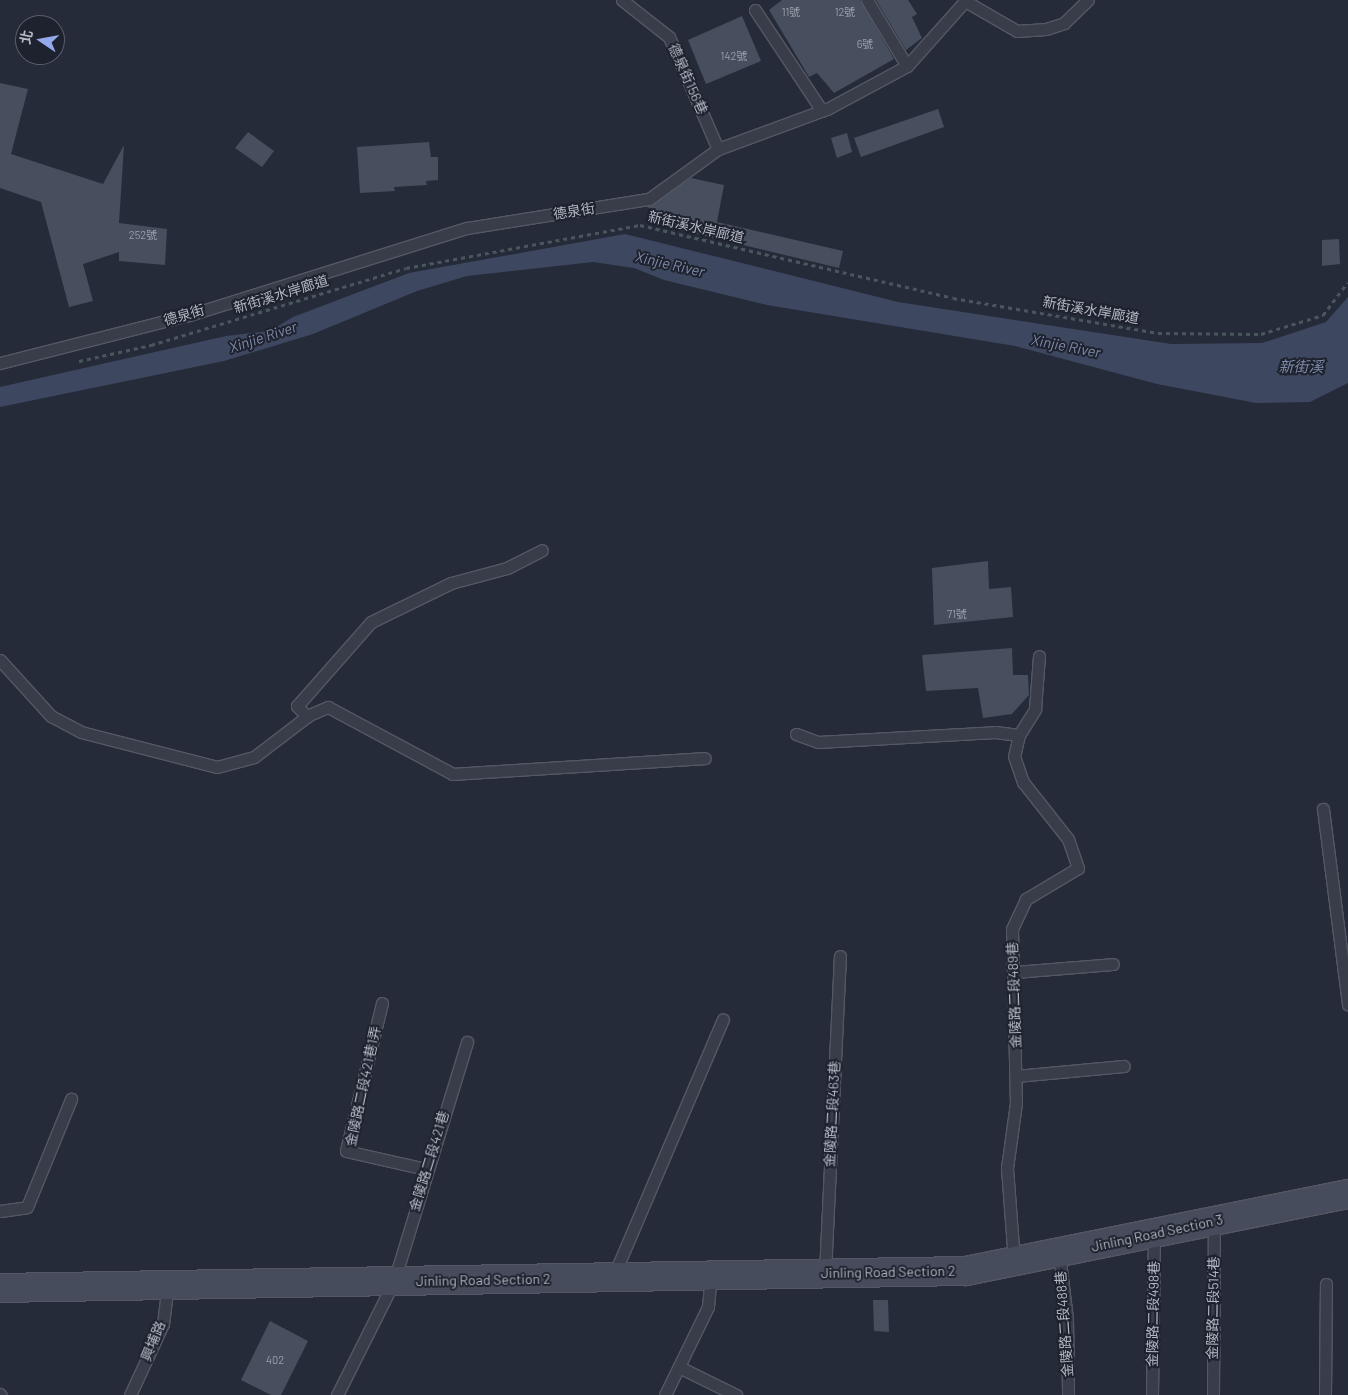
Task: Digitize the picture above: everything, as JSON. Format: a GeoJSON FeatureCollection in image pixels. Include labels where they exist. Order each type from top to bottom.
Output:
{"type":"FeatureCollection","features":[{"type":"Feature","properties":{"kind":"main road","name":"Jinling Road Section 3"},"geometry":{"type":"LineString","coordinates":[[966,1271],[1348,1194]]}},
{"type":"Feature","properties":{"kind":"main road","name":"Jinling Road Section 2"},"geometry":{"type":"LineString","coordinates":[[0,1288],[613,1277],[711,1273],[966,1271]]}},
{"type":"Feature","properties":{"kind":"lane","name":"德泉街156巷"},"geometry":{"type":"LineString","coordinates":[[622,0],[669,37],[718,149]]}},
{"type":"Feature","properties":{"kind":"lane"},"geometry":{"type":"LineString","coordinates":[[867,0],[907,66]]}},
{"type":"Feature","properties":{"kind":"lane","name":"德泉街"},"geometry":{"type":"LineString","coordinates":[[0,363],[189,315],[467,228],[649,199],[718,149],[822,111],[907,66],[965,1],[1016,30],[1046,29],[1064,23],[1088,0]]}},
{"type":"Feature","properties":{"kind":"lane"},"geometry":{"type":"LineString","coordinates":[[755,10],[822,111]]}},
{"type":"Feature","properties":{"kind":"lane"},"geometry":{"type":"LineString","coordinates":[[307,716],[297,706],[370,622],[452,583],[507,568],[542,550]]}},
{"type":"Feature","properties":{"kind":"lane"},"geometry":{"type":"LineString","coordinates":[[796,734],[818,742],[995,732],[1019,735],[1035,709],[1039,656]]}},
{"type":"Feature","properties":{"kind":"lane"},"geometry":{"type":"LineString","coordinates":[[0,660],[51,716],[82,732],[217,767],[254,757],[307,716],[328,706],[339,710],[453,774],[704,758]]}},
{"type":"Feature","properties":{"kind":"lane","name":"金陵路二段489巷"},"geometry":{"type":"LineString","coordinates":[[1014,1262],[1007,1168],[1016,1076],[1012,929],[1026,899],[1078,868],[1068,839],[1023,782],[1014,756],[1019,735]]}},
{"type":"Feature","properties":{"kind":"lane"},"geometry":{"type":"LineString","coordinates":[[1323,809],[1348,1004]]}},
{"type":"Feature","properties":{"kind":"lane","name":"金陵路二段463巷"},"geometry":{"type":"LineString","coordinates":[[825,1273],[840,956]]}},
{"type":"Feature","properties":{"kind":"lane"},"geometry":{"type":"LineString","coordinates":[[1014,972],[1113,964]]}},
{"type":"Feature","properties":{"kind":"lane","name":"金陵路二段421巷1弄"},"geometry":{"type":"LineString","coordinates":[[382,1003],[346,1151],[425,1169]]}},
{"type":"Feature","properties":{"kind":"lane"},"geometry":{"type":"LineString","coordinates":[[613,1277],[723,1020]]}},
{"type":"Feature","properties":{"kind":"lane","name":"金陵路二段421巷"},"geometry":{"type":"LineString","coordinates":[[337,1395],[394,1281],[425,1169],[468,1042]]}},
{"type":"Feature","properties":{"kind":"lane"},"geometry":{"type":"LineString","coordinates":[[1016,1076],[1124,1066]]}},
{"type":"Feature","properties":{"kind":"lane"},"geometry":{"type":"LineString","coordinates":[[0,1211],[27,1207],[71,1099]]}},
{"type":"Feature","properties":{"kind":"lane","name":"金陵路二段514巷"},"geometry":{"type":"LineString","coordinates":[[1213,1395],[1214,1221]]}},
{"type":"Feature","properties":{"kind":"lane","name":"金陵路二段498巷"},"geometry":{"type":"LineString","coordinates":[[1152,1395],[1154,1234]]}},
{"type":"Feature","properties":{"kind":"lane","name":"金陵路二段488巷"},"geometry":{"type":"LineString","coordinates":[[1059,1253],[1067,1318],[1068,1395]]}},
{"type":"Feature","properties":{"kind":"lane"},"geometry":{"type":"LineString","coordinates":[[665,1395],[708,1306],[711,1273]]}},
{"type":"Feature","properties":{"kind":"lane"},"geometry":{"type":"LineString","coordinates":[[1325,1395],[1326,1284]]}},
{"type":"Feature","properties":{"kind":"lane","name":"興埔路"},"geometry":{"type":"LineString","coordinates":[[130,1395],[162,1324],[168,1286]]}},
{"type":"Feature","properties":{"kind":"lane"},"geometry":{"type":"LineString","coordinates":[[679,1367],[736,1395]]}},
{"type":"Feature","properties":{"kind":"path","name":"新街溪水岸廊道"},"geometry":{"type":"LineString","coordinates":[[76,362],[151,345],[406,268],[640,225],[944,296],[1158,333],[1261,334],[1323,315],[1348,282]]}},
{"type":"Feature","properties":{"kind":"water","name":"新街溪"},"geometry":{"type":"Polygon","coordinates":[[[625,234],[898,302],[1171,344],[1262,343],[1326,322],[1348,297],[1348,383],[1310,402],[1256,403],[1157,384],[1015,346],[767,305],[664,280],[634,268],[593,262],[467,276],[417,291],[313,334],[224,361],[0,407],[0,387],[226,336],[270,331],[293,317],[409,273],[625,234]]]}},
{"type":"Feature","properties":{"kind":"building"},"geometry":{"type":"Polygon","coordinates":[[[782,0],[860,0],[894,59],[834,93],[817,73],[809,77],[769,10],[782,0]]]}},
{"type":"Feature","properties":{"kind":"building"},"geometry":{"type":"Polygon","coordinates":[[[876,0],[908,0],[917,14],[912,17],[922,38],[906,50],[876,0]]]}},
{"type":"Feature","properties":{"kind":"building"},"geometry":{"type":"Polygon","coordinates":[[[742,16],[761,61],[706,84],[688,40],[742,16]]]}},
{"type":"Feature","properties":{"kind":"building"},"geometry":{"type":"Polygon","coordinates":[[[0,83],[28,89],[11,154],[103,184],[124,145],[119,223],[167,229],[165,265],[119,261],[119,252],[83,264],[93,301],[69,307],[41,202],[0,188],[0,83]]]}},
{"type":"Feature","properties":{"kind":"building"},"geometry":{"type":"Polygon","coordinates":[[[938,109],[944,127],[861,157],[854,138],[938,109]]]}},
{"type":"Feature","properties":{"kind":"building"},"geometry":{"type":"Polygon","coordinates":[[[248,132],[274,151],[262,167],[235,148],[248,132]]]}},
{"type":"Feature","properties":{"kind":"building"},"geometry":{"type":"Polygon","coordinates":[[[847,133],[852,152],[837,158],[831,138],[847,133]]]}},
{"type":"Feature","properties":{"kind":"building"},"geometry":{"type":"Polygon","coordinates":[[[429,142],[431,157],[438,157],[438,180],[426,181],[427,185],[394,187],[395,191],[360,193],[357,147],[429,142]]]}},
{"type":"Feature","properties":{"kind":"building"},"geometry":{"type":"Polygon","coordinates":[[[691,178],[724,185],[717,222],[843,251],[839,268],[664,226],[664,215],[647,207],[691,178]]]}},
{"type":"Feature","properties":{"kind":"building"},"geometry":{"type":"Polygon","coordinates":[[[1339,239],[1340,264],[1322,266],[1322,240],[1339,239]]]}},
{"type":"Feature","properties":{"kind":"building"},"geometry":{"type":"Polygon","coordinates":[[[988,561],[989,589],[1011,587],[1013,617],[934,625],[932,568],[988,561]]]}},
{"type":"Feature","properties":{"kind":"building"},"geometry":{"type":"Polygon","coordinates":[[[1012,648],[1013,675],[1028,675],[1029,695],[1012,714],[983,718],[978,688],[926,691],[922,655],[1012,648]]]}},
{"type":"Feature","properties":{"kind":"building"},"geometry":{"type":"Polygon","coordinates":[[[873,1300],[888,1300],[889,1332],[874,1331],[873,1300]]]}},
{"type":"Feature","properties":{"kind":"building"},"geometry":{"type":"Polygon","coordinates":[[[270,1321],[308,1341],[281,1395],[271,1395],[241,1380],[270,1321]]]}},
{"type":"Feature","properties":{"kind":"water label","name":"Xinjie River"},"geometry":{"type":"Point","coordinates":[670,264]}},
{"type":"Feature","properties":{"kind":"water label","name":"Xinjie River"},"geometry":{"type":"Point","coordinates":[263,337]}},
{"type":"Feature","properties":{"kind":"water label","name":"Xinjie River"},"geometry":{"type":"Point","coordinates":[1066,346]}}]}
